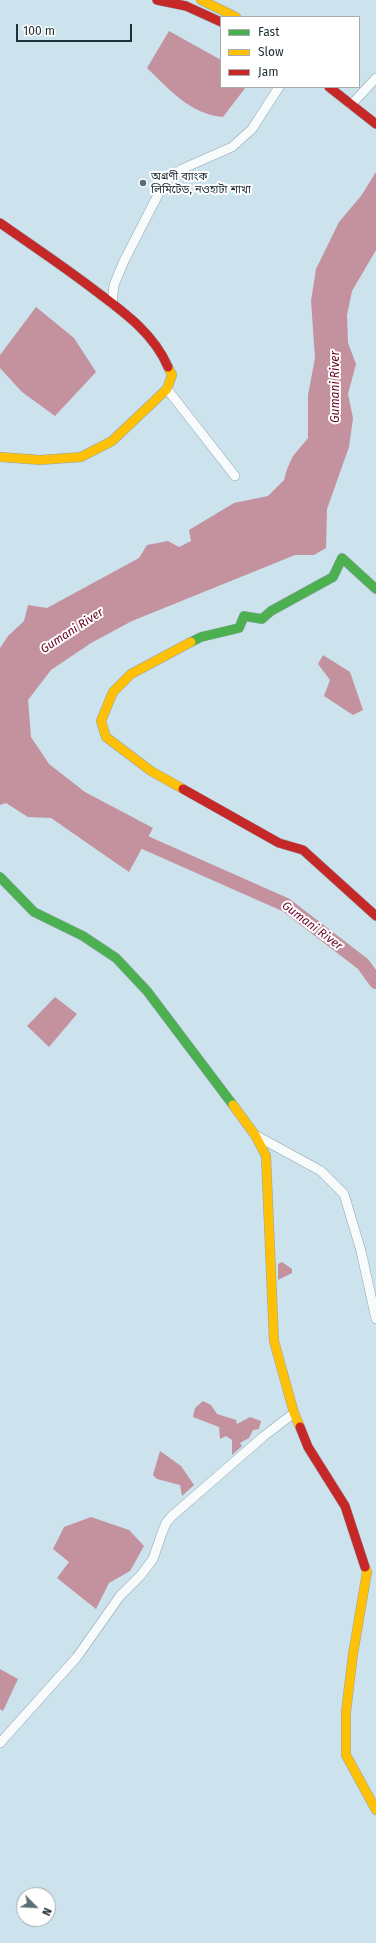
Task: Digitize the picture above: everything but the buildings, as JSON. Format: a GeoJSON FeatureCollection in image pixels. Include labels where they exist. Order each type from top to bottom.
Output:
{"type":"FeatureCollection","features":[{"type":"Feature","properties":{"kind":"street"},"geometry":{"type":"LineString","coordinates":[[157,0],[186,6],[220,22]]}},
{"type":"Feature","properties":{"kind":"street"},"geometry":{"type":"LineString","coordinates":[[201,0],[219,7],[234,16]]}},
{"type":"Feature","properties":{"kind":"street"},"geometry":{"type":"LineString","coordinates":[[351,105],[376,78]]}},
{"type":"Feature","properties":{"kind":"street"},"geometry":{"type":"LineString","coordinates":[[112,304],[114,284],[124,261],[165,181],[182,169],[232,146],[252,129],[278,88]]}},
{"type":"Feature","properties":{"kind":"street"},"geometry":{"type":"LineString","coordinates":[[330,88],[376,124]]}},
{"type":"Feature","properties":{"kind":"street"},"geometry":{"type":"LineString","coordinates":[[0,223],[136,322],[164,357],[172,375],[167,389],[112,441],[81,457],[41,460],[0,457]]}},
{"type":"Feature","properties":{"kind":"street"},"geometry":{"type":"LineString","coordinates":[[167,389],[235,476]]}},
{"type":"Feature","properties":{"kind":"street"},"geometry":{"type":"LineString","coordinates":[[376,589],[342,558],[333,577],[271,611],[262,619],[244,616],[239,628],[201,637],[131,674],[113,692],[101,721],[106,737],[151,771],[279,843],[303,850],[376,916]]}},
{"type":"Feature","properties":{"kind":"street"},"geometry":{"type":"LineString","coordinates":[[0,877],[34,912],[83,936],[116,958],[146,991],[255,1135],[266,1156],[274,1341],[294,1413],[308,1447],[345,1506],[368,1572],[353,1654],[347,1705],[346,1755],[376,1810]]}},
{"type":"Feature","properties":{"kind":"street"},"geometry":{"type":"LineString","coordinates":[[255,1135],[321,1171],[344,1194],[361,1251],[376,1319]]}},
{"type":"Feature","properties":{"kind":"street"},"geometry":{"type":"LineString","coordinates":[[0,1743],[77,1658],[120,1596],[153,1559],[166,1523],[172,1516],[264,1436],[294,1413]]}},
{"type":"Feature","properties":{"kind":"water"},"geometry":{"type":"Polygon","coordinates":[[[169,31],[220,59],[220,88],[245,88],[223,117],[211,115],[200,111],[181,100],[147,68],[169,31]]]}},
{"type":"Feature","properties":{"kind":"water"},"geometry":{"type":"Polygon","coordinates":[[[376,172],[376,250],[352,291],[347,315],[348,343],[356,364],[348,394],[353,418],[349,447],[327,509],[326,548],[314,555],[295,555],[132,621],[91,643],[51,670],[28,700],[31,737],[49,764],[85,792],[153,828],[129,872],[51,818],[28,817],[6,803],[0,805],[0,648],[8,636],[24,621],[28,605],[47,608],[139,558],[147,545],[168,541],[179,547],[191,541],[189,530],[234,503],[268,496],[284,480],[293,456],[308,438],[308,395],[315,358],[311,301],[316,269],[339,222],[361,196],[376,172]]]}},
{"type":"Feature","properties":{"kind":"water"},"geometry":{"type":"Polygon","coordinates":[[[36,307],[74,338],[96,372],[55,416],[22,392],[0,368],[0,355],[36,307]]]}},
{"type":"Feature","properties":{"kind":"water"},"geometry":{"type":"Polygon","coordinates":[[[323,655],[350,672],[363,710],[353,715],[324,696],[330,680],[318,664],[323,655]]]}},
{"type":"Feature","properties":{"kind":"water"},"geometry":{"type":"Polygon","coordinates":[[[55,997],[77,1014],[49,1047],[27,1026],[55,997]]]}},
{"type":"Feature","properties":{"kind":"water"},"geometry":{"type":"Polygon","coordinates":[[[282,1262],[292,1269],[292,1273],[278,1280],[278,1264],[282,1262]]]}},
{"type":"Feature","properties":{"kind":"water"},"geometry":{"type":"Polygon","coordinates":[[[203,1401],[211,1405],[217,1414],[236,1420],[237,1424],[250,1417],[261,1421],[259,1429],[253,1430],[249,1438],[240,1443],[242,1446],[232,1455],[232,1440],[226,1436],[220,1439],[219,1427],[193,1417],[195,1408],[203,1401]]]}},
{"type":"Feature","properties":{"kind":"water"},"geometry":{"type":"Polygon","coordinates":[[[160,1451],[181,1466],[194,1485],[182,1496],[180,1485],[157,1479],[153,1475],[160,1451]]]}},
{"type":"Feature","properties":{"kind":"water"},"geometry":{"type":"Polygon","coordinates":[[[91,1517],[129,1530],[144,1546],[130,1571],[109,1583],[96,1609],[57,1578],[69,1562],[53,1549],[64,1527],[91,1517]]]}},
{"type":"Feature","properties":{"kind":"water"},"geometry":{"type":"Polygon","coordinates":[[[0,1669],[18,1679],[3,1711],[0,1709],[0,1669]]]}},
{"type":"Feature","properties":{"kind":"waterway","name":"Gumani River"},"geometry":{"type":"LineString","coordinates":[[128,835],[286,905],[363,964],[376,982]]}},
{"type":"Feature","properties":{"kind":"traffic: fast"},"geometry":{"type":"LineString","coordinates":[[191,642],[201,637],[239,628],[244,616],[262,619],[271,611],[333,577],[342,558],[376,589]]}},
{"type":"Feature","properties":{"kind":"traffic: fast"},"geometry":{"type":"LineString","coordinates":[[0,877],[34,912],[83,936],[116,958],[147,991],[233,1105]]}},
{"type":"Feature","properties":{"kind":"traffic: slow"},"geometry":{"type":"LineString","coordinates":[[201,0],[234,16]]}},
{"type":"Feature","properties":{"kind":"traffic: slow"},"geometry":{"type":"LineString","coordinates":[[0,457],[41,460],[81,457],[112,441],[167,389],[172,375],[168,367]]}},
{"type":"Feature","properties":{"kind":"traffic: slow"},"geometry":{"type":"LineString","coordinates":[[183,789],[151,771],[106,737],[101,721],[113,692],[131,674],[191,642]]}},
{"type":"Feature","properties":{"kind":"traffic: slow"},"geometry":{"type":"LineString","coordinates":[[233,1105],[255,1135],[266,1156],[274,1341],[294,1413],[300,1427]]}},
{"type":"Feature","properties":{"kind":"traffic: slow"},"geometry":{"type":"LineString","coordinates":[[365,1567],[367,1572],[353,1654],[346,1712],[346,1755],[376,1810]]}},
{"type":"Feature","properties":{"kind":"traffic: jam"},"geometry":{"type":"LineString","coordinates":[[157,0],[186,6],[220,22]]}},
{"type":"Feature","properties":{"kind":"traffic: jam"},"geometry":{"type":"LineString","coordinates":[[330,88],[376,124]]}},
{"type":"Feature","properties":{"kind":"traffic: jam"},"geometry":{"type":"LineString","coordinates":[[0,223],[73,274],[128,316],[155,344],[168,367]]}},
{"type":"Feature","properties":{"kind":"traffic: jam"},"geometry":{"type":"LineString","coordinates":[[183,789],[279,843],[303,850],[376,916]]}},
{"type":"Feature","properties":{"kind":"traffic: jam"},"geometry":{"type":"LineString","coordinates":[[300,1427],[308,1447],[345,1506],[365,1567]]}},
{"type":"Feature","properties":{"kind":"place","name":"অগ্রণী ব্যাংক লিমিটেড, নওহাটা শাখা"},"geometry":{"type":"Point","coordinates":[143,183]}}]}
